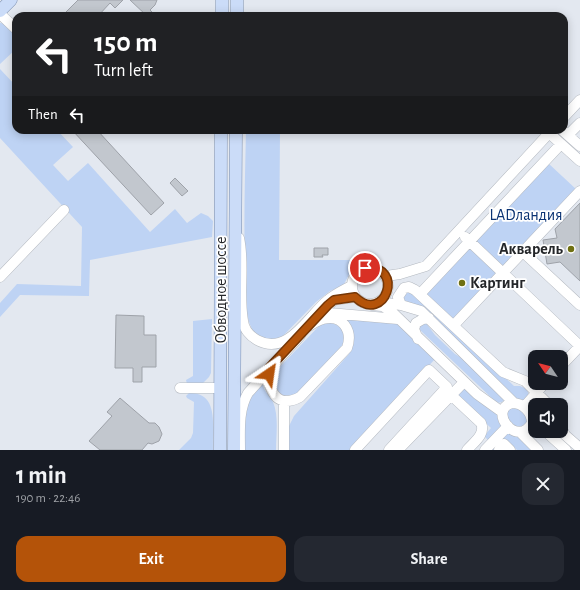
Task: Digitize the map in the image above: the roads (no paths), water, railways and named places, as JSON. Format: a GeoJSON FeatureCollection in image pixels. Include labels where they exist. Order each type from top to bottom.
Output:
{"type":"FeatureCollection","features":[{"type":"Feature","properties":{"kind":"main road"},"geometry":{"type":"LineString","coordinates":[[0,13],[11,0]]}},
{"type":"Feature","properties":{"kind":"main road"},"geometry":{"type":"LineString","coordinates":[[222,0],[222,12]]}},
{"type":"Feature","properties":{"kind":"main road"},"geometry":{"type":"LineString","coordinates":[[237,0],[237,12]]}},
{"type":"Feature","properties":{"kind":"main road","name":"Обводное шоссе"},"geometry":{"type":"LineString","coordinates":[[220,450],[221,134]]}},
{"type":"Feature","properties":{"kind":"main road","name":"Обводное шоссе"},"geometry":{"type":"LineString","coordinates":[[234,450],[236,134]]}},
{"type":"Feature","properties":{"kind":"lane"},"geometry":{"type":"LineString","coordinates":[[0,13],[12,25]]}},
{"type":"Feature","properties":{"kind":"lane"},"geometry":{"type":"LineString","coordinates":[[568,113],[580,100]]}},
{"type":"Feature","properties":{"kind":"lane"},"geometry":{"type":"LineString","coordinates":[[568,131],[580,123]]}},
{"type":"Feature","properties":{"kind":"lane"},"geometry":{"type":"LineString","coordinates":[[386,276],[402,274],[426,266],[549,134]]}},
{"type":"Feature","properties":{"kind":"lane"},"geometry":{"type":"LineString","coordinates":[[553,134],[561,144],[580,161]]}},
{"type":"Feature","properties":{"kind":"lane"},"geometry":{"type":"LineString","coordinates":[[566,134],[580,146]]}},
{"type":"Feature","properties":{"kind":"lane"},"geometry":{"type":"LineString","coordinates":[[420,294],[561,144]]}},
{"type":"Feature","properties":{"kind":"lane"},"geometry":{"type":"LineString","coordinates":[[454,326],[580,191]]}},
{"type":"Feature","properties":{"kind":"lane"},"geometry":{"type":"LineString","coordinates":[[0,277],[64,210]]}},
{"type":"Feature","properties":{"kind":"lane"},"geometry":{"type":"LineString","coordinates":[[236,225],[242,252],[243,321],[249,334],[262,342],[268,344],[284,342],[295,334],[328,300],[351,286],[355,275],[365,268],[377,269],[386,276],[388,281],[388,292],[385,297],[375,303]]}},
{"type":"Feature","properties":{"kind":"lane"},"geometry":{"type":"LineString","coordinates":[[459,232],[580,346],[568,359]]}},
{"type":"Feature","properties":{"kind":"lane"},"geometry":{"type":"LineString","coordinates":[[523,252],[580,305]]}},
{"type":"Feature","properties":{"kind":"lane"},"geometry":{"type":"LineString","coordinates":[[401,305],[398,297],[404,288],[402,274]]}},
{"type":"Feature","properties":{"kind":"lane"},"geometry":{"type":"LineString","coordinates":[[351,286],[355,297],[360,302],[401,305],[421,311],[514,403]]}},
{"type":"Feature","properties":{"kind":"lane"},"geometry":{"type":"LineString","coordinates":[[404,288],[412,288],[420,294],[503,372],[525,381],[542,398]]}},
{"type":"Feature","properties":{"kind":"lane"},"geometry":{"type":"LineString","coordinates":[[240,450],[241,406],[248,393],[269,368],[334,300],[355,297]]}},
{"type":"Feature","properties":{"kind":"lane"},"geometry":{"type":"LineString","coordinates":[[375,303],[391,311],[418,339],[477,394],[502,412]]}},
{"type":"Feature","properties":{"kind":"lane"},"geometry":{"type":"LineString","coordinates":[[321,313],[398,319]]}},
{"type":"Feature","properties":{"kind":"lane"},"geometry":{"type":"LineString","coordinates":[[269,368],[270,388],[277,398],[284,401],[295,400],[300,397],[347,348],[350,334],[344,324],[340,321],[331,318],[324,318],[309,326]]}},
{"type":"Feature","properties":{"kind":"lane"},"geometry":{"type":"LineString","coordinates":[[418,339],[414,329],[416,323],[423,319],[429,318]]}},
{"type":"Feature","properties":{"kind":"lane"},"geometry":{"type":"LineString","coordinates":[[355,450],[429,370],[447,387],[389,450]]}},
{"type":"Feature","properties":{"kind":"lane"},"geometry":{"type":"LineString","coordinates":[[398,450],[464,382]]}},
{"type":"Feature","properties":{"kind":"lane"},"geometry":{"type":"LineString","coordinates":[[180,388],[220,388]]}},
{"type":"Feature","properties":{"kind":"lane"},"geometry":{"type":"LineString","coordinates":[[524,407],[536,392]]}},
{"type":"Feature","properties":{"kind":"lane"},"geometry":{"type":"LineString","coordinates":[[451,395],[481,422],[483,426],[482,434],[467,450]]}},
{"type":"Feature","properties":{"kind":"lane"},"geometry":{"type":"LineString","coordinates":[[284,401],[284,450]]}},
{"type":"Feature","properties":{"kind":"lane"},"geometry":{"type":"LineString","coordinates":[[528,412],[520,404],[514,403],[508,404],[502,412],[502,418],[512,430],[520,432],[527,431],[528,429]]}},
{"type":"Feature","properties":{"kind":"lane"},"geometry":{"type":"LineString","coordinates":[[485,450],[508,426]]}},
{"type":"Feature","properties":{"kind":"lane"},"geometry":{"type":"LineString","coordinates":[[520,432],[538,450]]}},
{"type":"Feature","properties":{"kind":"lane"},"geometry":{"type":"LineString","coordinates":[[553,438],[563,447]]}},
{"type":"Feature","properties":{"kind":"lane"},"geometry":{"type":"LineString","coordinates":[[568,438],[580,448]]}},
{"type":"Feature","properties":{"kind":"lane"},"geometry":{"type":"LineString","coordinates":[[544,450],[546,443],[549,441],[563,447]]}},
{"type":"Feature","properties":{"kind":"place","name":"Акварель"},"geometry":{"type":"Point","coordinates":[571,249]}},
{"type":"Feature","properties":{"kind":"place","name":"Картинг"},"geometry":{"type":"Point","coordinates":[462,283]}},
{"type":"Feature","properties":{"kind":"park label","name":"LADландия"},"geometry":{"type":"Point","coordinates":[526,215]}}]}
